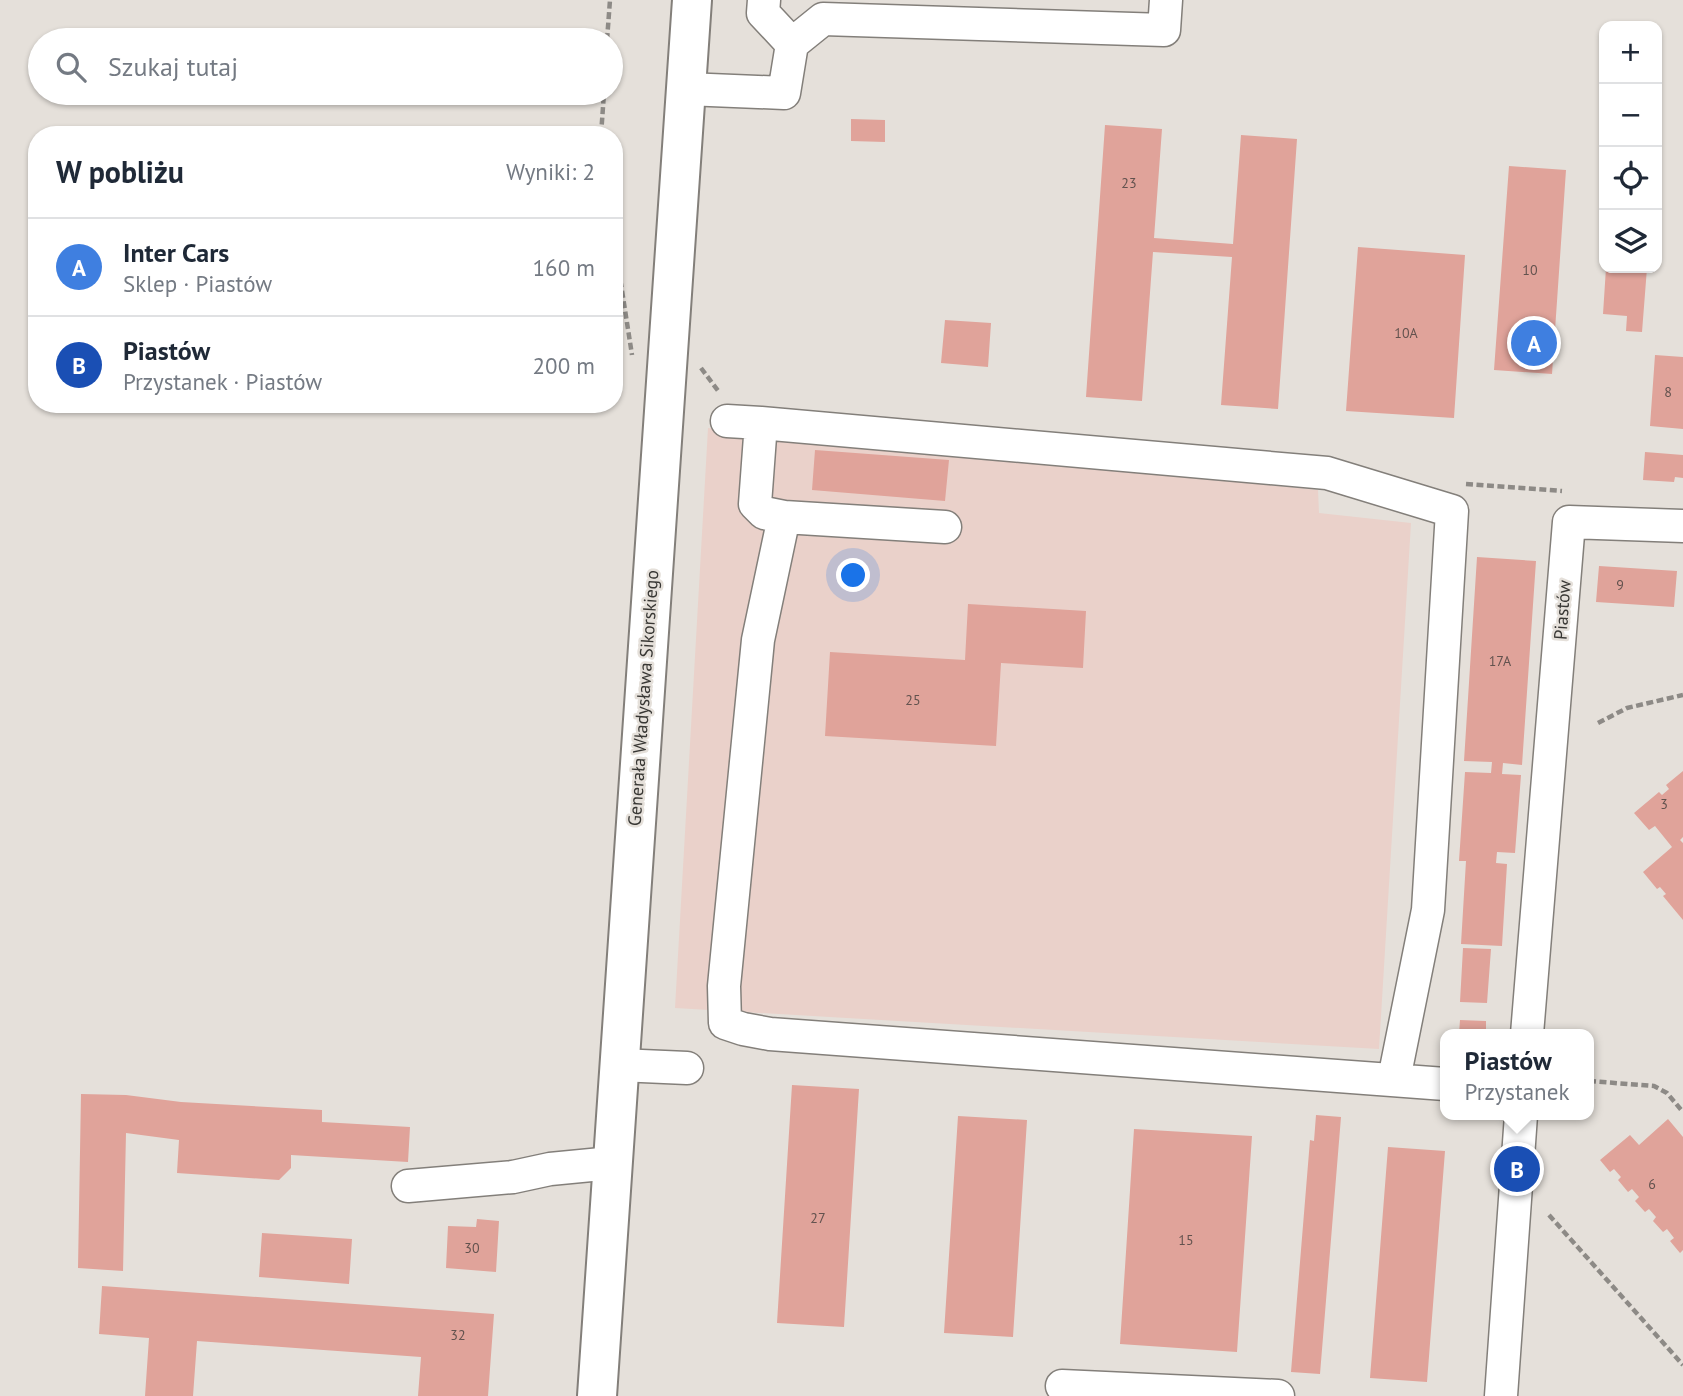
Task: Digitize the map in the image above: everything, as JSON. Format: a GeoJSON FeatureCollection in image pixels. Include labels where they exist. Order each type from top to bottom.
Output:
{"type":"FeatureCollection","features":[{"type":"Feature","properties":{"kind":"main road","name":"Generała Władysława Sikorskiego"},"geometry":{"type":"LineString","coordinates":[[597,1396],[692,0]]}},
{"type":"Feature","properties":{"kind":"street"},"geometry":{"type":"LineString","coordinates":[[764,0],[763,13],[792,44]]}},
{"type":"Feature","properties":{"kind":"street"},"geometry":{"type":"LineString","coordinates":[[686,89],[784,93],[792,44],[824,10],[1164,30],[1167,0]]}},
{"type":"Feature","properties":{"kind":"street"},"geometry":{"type":"LineString","coordinates":[[727,421],[1327,473],[1452,511],[1428,910],[1394,1079]]}},
{"type":"Feature","properties":{"kind":"street"},"geometry":{"type":"LineString","coordinates":[[761,423],[755,505],[764,513],[784,517],[945,527]]}},
{"type":"Feature","properties":{"kind":"street"},"geometry":{"type":"LineString","coordinates":[[784,517],[758,640],[724,986],[725,1023],[770,1034],[1440,1084]]}},
{"type":"Feature","properties":{"kind":"street","name":"Piastów"},"geometry":{"type":"LineString","coordinates":[[1527,1029],[1569,522],[1683,526]]}},
{"type":"Feature","properties":{"kind":"street"},"geometry":{"type":"LineString","coordinates":[[619,1065],[687,1068]]}},
{"type":"Feature","properties":{"kind":"street"},"geometry":{"type":"LineString","coordinates":[[1501,1396],[1521,1120]]}},
{"type":"Feature","properties":{"kind":"street"},"geometry":{"type":"LineString","coordinates":[[408,1186],[513,1177],[550,1169],[612,1163]]}},
{"type":"Feature","properties":{"kind":"street"},"geometry":{"type":"LineString","coordinates":[[1062,1386],[1278,1396]]}},
{"type":"Feature","properties":{"kind":"path"},"geometry":{"type":"LineString","coordinates":[[608,28],[610,0]]}},
{"type":"Feature","properties":{"kind":"path"},"geometry":{"type":"LineString","coordinates":[[602,126],[603,105]]}},
{"type":"Feature","properties":{"kind":"path"},"geometry":{"type":"LineString","coordinates":[[623,297],[633,362],[668,361]]}},
{"type":"Feature","properties":{"kind":"path"},"geometry":{"type":"LineString","coordinates":[[1598,723],[1627,708],[1683,695]]}},
{"type":"Feature","properties":{"kind":"path"},"geometry":{"type":"LineString","coordinates":[[1594,1081],[1654,1086],[1667,1093],[1683,1112]]}},
{"type":"Feature","properties":{"kind":"path"},"geometry":{"type":"LineString","coordinates":[[1549,1215],[1683,1365]]}},
{"type":"Feature","properties":{"kind":"shaded area"},"geometry":{"type":"Polygon","coordinates":[[[708,428],[1318,490],[1319,513],[1411,523],[1379,1049],[675,1008],[708,428]]]}},
{"type":"Feature","properties":{"kind":"building"},"geometry":{"type":"Polygon","coordinates":[[[851,119],[885,120],[885,142],[851,141],[851,119]]]}},
{"type":"Feature","properties":{"kind":"building"},"geometry":{"type":"Polygon","coordinates":[[[1105,125],[1162,129],[1154,238],[1233,244],[1241,135],[1297,139],[1278,409],[1221,405],[1232,257],[1153,252],[1142,401],[1086,397],[1105,125]]]}},
{"type":"Feature","properties":{"kind":"building"},"geometry":{"type":"Polygon","coordinates":[[[1509,166],[1566,170],[1552,374],[1494,370],[1509,166]]]}},
{"type":"Feature","properties":{"kind":"building"},"geometry":{"type":"Polygon","coordinates":[[[1358,247],[1465,255],[1454,418],[1346,411],[1358,247]]]}},
{"type":"Feature","properties":{"kind":"building"},"geometry":{"type":"Polygon","coordinates":[[[1606,273],[1647,273],[1642,332],[1626,331],[1627,316],[1603,314],[1606,273]]]}},
{"type":"Feature","properties":{"kind":"building"},"geometry":{"type":"Polygon","coordinates":[[[945,320],[991,323],[988,367],[941,363],[945,320]]]}},
{"type":"Feature","properties":{"kind":"building"},"geometry":{"type":"Polygon","coordinates":[[[1655,355],[1683,357],[1683,429],[1650,426],[1655,355]]]}},
{"type":"Feature","properties":{"kind":"building"},"geometry":{"type":"Polygon","coordinates":[[[815,450],[949,460],[945,501],[812,490],[815,450]]]}},
{"type":"Feature","properties":{"kind":"building"},"geometry":{"type":"Polygon","coordinates":[[[1645,452],[1683,455],[1683,478],[1675,477],[1674,482],[1643,480],[1645,452]]]}},
{"type":"Feature","properties":{"kind":"building"},"geometry":{"type":"Polygon","coordinates":[[[1477,557],[1536,561],[1522,765],[1503,763],[1502,774],[1521,775],[1515,853],[1497,852],[1496,863],[1507,864],[1502,946],[1461,944],[1466,861],[1459,861],[1465,772],[1491,773],[1492,762],[1464,761],[1477,557]]]}},
{"type":"Feature","properties":{"kind":"building"},"geometry":{"type":"Polygon","coordinates":[[[1599,566],[1677,571],[1674,607],[1596,602],[1599,566]]]}},
{"type":"Feature","properties":{"kind":"building"},"geometry":{"type":"Polygon","coordinates":[[[968,604],[1086,611],[1083,668],[1001,663],[996,746],[825,736],[830,652],[965,660],[968,604]]]}},
{"type":"Feature","properties":{"kind":"building"},"geometry":{"type":"Polygon","coordinates":[[[1683,771],[1683,837],[1680,840],[1683,843],[1683,920],[1663,896],[1666,894],[1660,887],[1657,889],[1643,872],[1672,847],[1655,826],[1649,830],[1634,813],[1659,792],[1662,795],[1669,789],[1666,785],[1683,771]]]}},
{"type":"Feature","properties":{"kind":"building"},"geometry":{"type":"Polygon","coordinates":[[[1463,948],[1491,949],[1487,1003],[1460,1002],[1463,948]]]}},
{"type":"Feature","properties":{"kind":"building"},"geometry":{"type":"Polygon","coordinates":[[[1460,1020],[1486,1021],[1486,1029],[1459,1029],[1460,1020]]]}},
{"type":"Feature","properties":{"kind":"building"},"geometry":{"type":"Polygon","coordinates":[[[792,1085],[859,1089],[844,1327],[777,1323],[792,1085]]]}},
{"type":"Feature","properties":{"kind":"building"},"geometry":{"type":"Polygon","coordinates":[[[81,1094],[322,1110],[322,1122],[410,1127],[408,1162],[291,1155],[291,1168],[279,1180],[177,1173],[179,1140],[126,1133],[123,1271],[78,1268],[81,1094]]]}},
{"type":"Feature","properties":{"kind":"building"},"geometry":{"type":"Polygon","coordinates":[[[1316,1115],[1341,1117],[1320,1374],[1291,1372],[1310,1140],[1314,1141],[1316,1115]]]}},
{"type":"Feature","properties":{"kind":"building"},"geometry":{"type":"Polygon","coordinates":[[[958,1116],[1027,1120],[1013,1337],[944,1333],[958,1116]]]}},
{"type":"Feature","properties":{"kind":"building"},"geometry":{"type":"Polygon","coordinates":[[[1668,1119],[1683,1137],[1683,1250],[1680,1253],[1670,1241],[1674,1238],[1667,1229],[1663,1232],[1653,1221],[1656,1217],[1649,1209],[1645,1212],[1635,1201],[1639,1197],[1632,1189],[1628,1192],[1618,1180],[1621,1177],[1614,1169],[1610,1172],[1600,1160],[1630,1135],[1639,1145],[1668,1119]]]}},
{"type":"Feature","properties":{"kind":"building"},"geometry":{"type":"Polygon","coordinates":[[[1134,1129],[1252,1136],[1237,1352],[1120,1344],[1134,1129]]]}},
{"type":"Feature","properties":{"kind":"building"},"geometry":{"type":"Polygon","coordinates":[[[1388,1147],[1445,1151],[1427,1382],[1370,1378],[1388,1147]]]}},
{"type":"Feature","properties":{"kind":"building"},"geometry":{"type":"Polygon","coordinates":[[[477,1219],[499,1221],[496,1272],[446,1268],[448,1226],[476,1227],[477,1219]]]}},
{"type":"Feature","properties":{"kind":"building"},"geometry":{"type":"Polygon","coordinates":[[[262,1233],[352,1239],[349,1284],[259,1277],[262,1233]]]}},
{"type":"Feature","properties":{"kind":"building"},"geometry":{"type":"Polygon","coordinates":[[[102,1286],[494,1314],[488,1396],[418,1396],[421,1357],[197,1341],[193,1396],[145,1396],[149,1338],[99,1334],[102,1286]]]}},
{"type":"Feature","properties":{"kind":"place","name":"Inter Cars"},"geometry":{"type":"Point","coordinates":[1534,343]}},
{"type":"Feature","properties":{"kind":"place","name":"Piastów"},"geometry":{"type":"Point","coordinates":[1517,1169]}}]}
